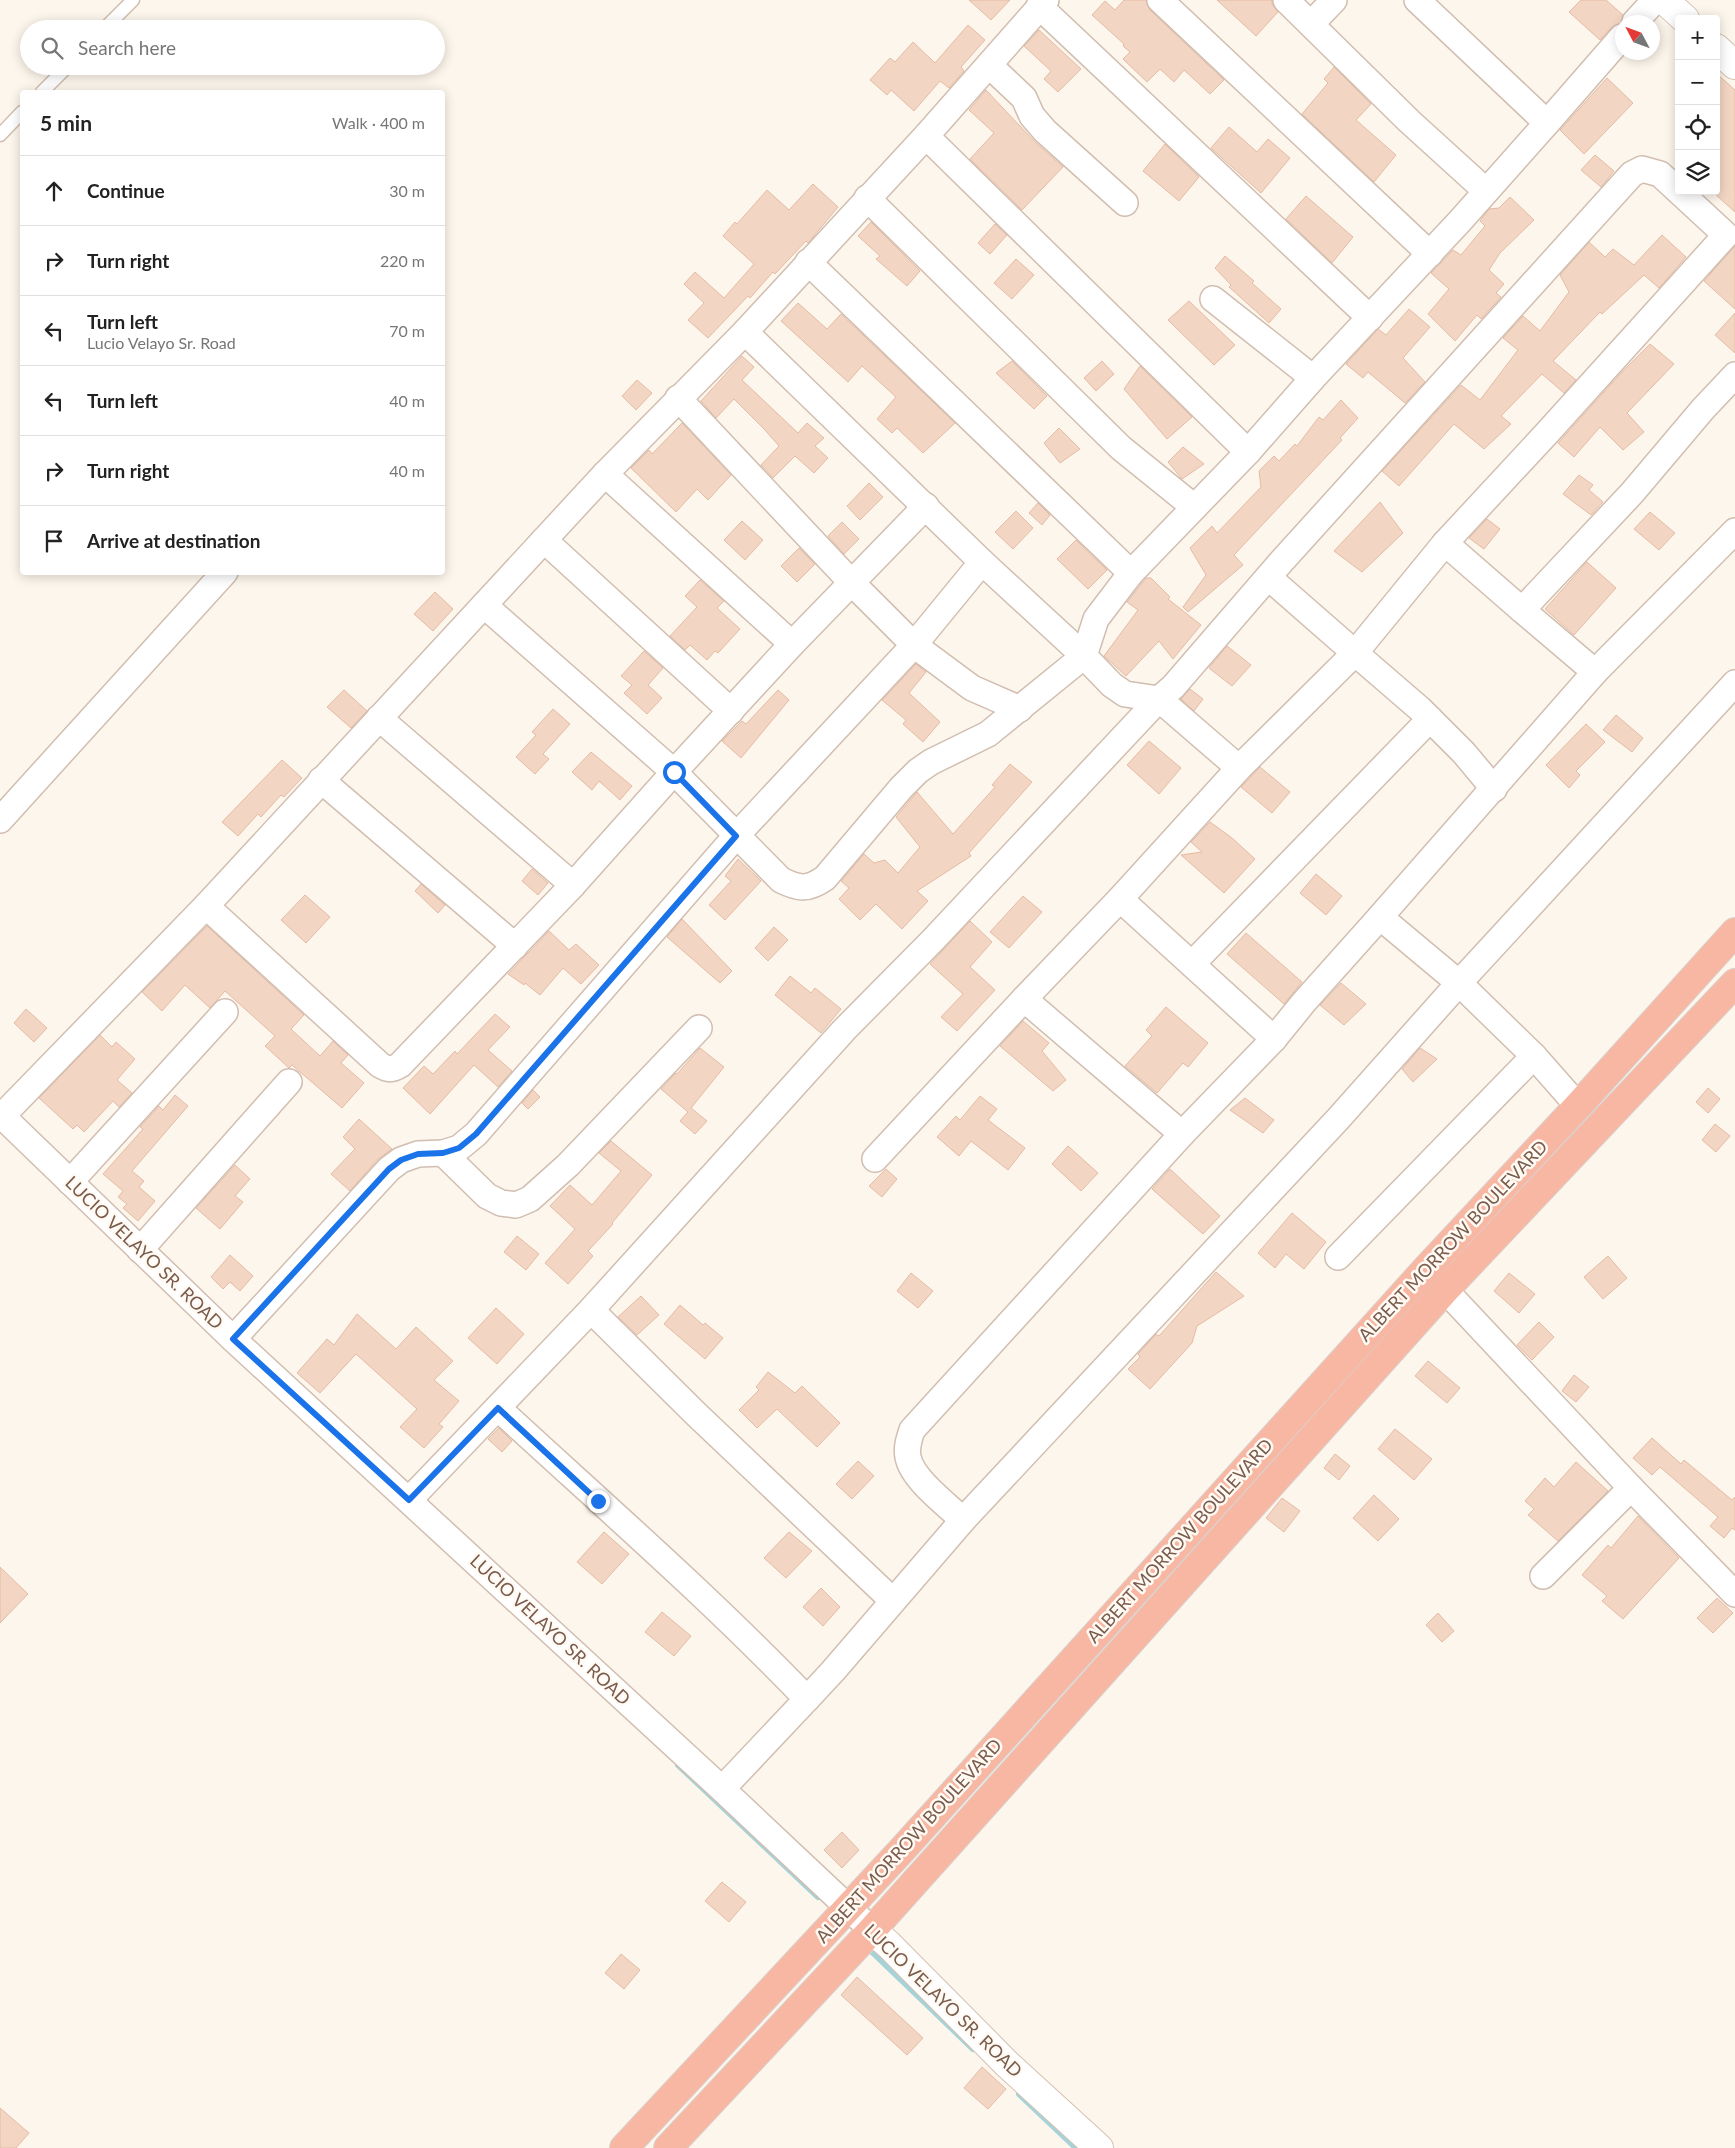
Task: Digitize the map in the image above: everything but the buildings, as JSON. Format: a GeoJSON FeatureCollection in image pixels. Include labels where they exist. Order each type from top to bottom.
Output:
{"type":"FeatureCollection","features":[{"type":"Feature","properties":{"kind":"highway","name":"ALBERT MORROW BOULEVARD"},"geometry":{"type":"LineString","coordinates":[[624,2148],[849,1908],[1426,1269],[1578,1106],[1735,932]]}},
{"type":"Feature","properties":{"kind":"highway","name":"ALBERT MORROW BOULEVARD"},"geometry":{"type":"LineString","coordinates":[[668,2148],[872,1930],[1445,1290],[1735,983]]}},
{"type":"Feature","properties":{"kind":"main road"},"geometry":{"type":"LineString","coordinates":[[1664,0],[1680,15]]}},
{"type":"Feature","properties":{"kind":"main road"},"geometry":{"type":"LineString","coordinates":[[1720,52],[1735,65]]}},
{"type":"Feature","properties":{"kind":"main road","name":"LUCIO VELAYO SR. ROAD"},"geometry":{"type":"LineString","coordinates":[[872,1930],[1006,2064],[1100,2148]]}},
{"type":"Feature","properties":{"kind":"street"},"geometry":{"type":"LineString","coordinates":[[1160,0],[1430,254]]}},
{"type":"Feature","properties":{"kind":"street"},"geometry":{"type":"LineString","coordinates":[[1286,0],[1409,121],[1486,191]]}},
{"type":"Feature","properties":{"kind":"street"},"geometry":{"type":"LineString","coordinates":[[1311,24],[1334,0]]}},
{"type":"Feature","properties":{"kind":"street"},"geometry":{"type":"LineString","coordinates":[[1416,0],[1547,124]]}},
{"type":"Feature","properties":{"kind":"street"},"geometry":{"type":"LineString","coordinates":[[1641,15],[1655,0]]}},
{"type":"Feature","properties":{"kind":"street"},"geometry":{"type":"LineString","coordinates":[[1,1115],[206,906],[605,474],[745,332],[926,136],[1042,3],[1370,318]]}},
{"type":"Feature","properties":{"kind":"street"},"geometry":{"type":"LineString","coordinates":[[484,605],[674,772],[781,880],[802,888],[814,886],[825,878],[901,788],[918,772],[931,762],[988,734],[1084,656],[1096,619],[1131,572],[1248,452],[1313,378],[1430,254],[1615,45]]}},
{"type":"Feature","properties":{"kind":"street"},"geometry":{"type":"LineString","coordinates":[[988,64],[1024,98],[1035,121],[1125,203]]}},
{"type":"Feature","properties":{"kind":"street"},"geometry":{"type":"LineString","coordinates":[[926,136],[1248,452]]}},
{"type":"Feature","properties":{"kind":"street"},"geometry":{"type":"LineString","coordinates":[[409,1500],[591,1310],[837,1037],[934,940],[1158,699],[1173,686],[1268,577],[1632,174],[1642,169],[1660,174],[1730,239],[1445,543],[1354,653],[1240,768],[1120,899],[875,1159]]}},
{"type":"Feature","properties":{"kind":"street"},"geometry":{"type":"LineString","coordinates":[[867,198],[1121,448],[1194,507]]}},
{"type":"Feature","properties":{"kind":"street"},"geometry":{"type":"LineString","coordinates":[[808,262],[1131,572]]}},
{"type":"Feature","properties":{"kind":"street"},"geometry":{"type":"LineString","coordinates":[[1213,299],[1313,378]]}},
{"type":"Feature","properties":{"kind":"street"},"geometry":{"type":"LineString","coordinates":[[745,332],[1112,685],[1125,694],[1158,699],[1240,768]]}},
{"type":"Feature","properties":{"kind":"street"},"geometry":{"type":"LineString","coordinates":[[1522,610],[1632,492],[1703,409],[1735,375]]}},
{"type":"Feature","properties":{"kind":"street"},"geometry":{"type":"LineString","coordinates":[[678,398],[852,584],[914,645],[972,688],[1020,709]]}},
{"type":"Feature","properties":{"kind":"street"},"geometry":{"type":"LineString","coordinates":[[605,474],[792,644]]}},
{"type":"Feature","properties":{"kind":"street"},"geometry":{"type":"LineString","coordinates":[[206,906],[373,1059],[388,1069],[400,1065],[573,885],[792,644],[926,506]]}},
{"type":"Feature","properties":{"kind":"street"},"geometry":{"type":"LineString","coordinates":[[963,1520],[911,1468],[908,1446],[912,1430],[1182,1134],[1274,1039],[1304,1002],[1494,789],[1595,672],[1735,531]]}},
{"type":"Feature","properties":{"kind":"street"},"geometry":{"type":"LineString","coordinates":[[544,540],[731,711]]}},
{"type":"Feature","properties":{"kind":"street"},"geometry":{"type":"LineString","coordinates":[[1445,543],[1595,672]]}},
{"type":"Feature","properties":{"kind":"street"},"geometry":{"type":"LineString","coordinates":[[233,1339],[389,1169],[401,1160],[418,1154],[443,1153],[459,1148],[476,1134],[736,836],[914,645],[982,562]]}},
{"type":"Feature","properties":{"kind":"street"},"geometry":{"type":"LineString","coordinates":[[0,820],[222,575]]}},
{"type":"Feature","properties":{"kind":"street"},"geometry":{"type":"LineString","coordinates":[[1268,577],[1430,719],[1464,753],[1494,789]]}},
{"type":"Feature","properties":{"kind":"street"},"geometry":{"type":"LineString","coordinates":[[722,1789],[833,1671],[892,1600],[963,1520],[1338,1119],[1459,983],[1735,683]]}},
{"type":"Feature","properties":{"kind":"street"},"geometry":{"type":"LineString","coordinates":[[379,718],[573,885]]}},
{"type":"Feature","properties":{"kind":"street"},"geometry":{"type":"LineString","coordinates":[[1192,964],[1430,719]]}},
{"type":"Feature","properties":{"kind":"street"},"geometry":{"type":"LineString","coordinates":[[321,780],[515,946]]}},
{"type":"Feature","properties":{"kind":"street"},"geometry":{"type":"LineString","coordinates":[[1120,899],[1274,1039]]}},
{"type":"Feature","properties":{"kind":"street"},"geometry":{"type":"LineString","coordinates":[[1380,917],[1459,983],[1534,1056],[1578,1106]]}},
{"type":"Feature","properties":{"kind":"street"},"geometry":{"type":"LineString","coordinates":[[1024,999],[1182,1134]]}},
{"type":"Feature","properties":{"kind":"street"},"geometry":{"type":"LineString","coordinates":[[70,1182],[225,1012]]}},
{"type":"Feature","properties":{"kind":"street"},"geometry":{"type":"LineString","coordinates":[[443,1153],[487,1196],[501,1203],[516,1206],[530,1199],[568,1165],[700,1028]]}},
{"type":"Feature","properties":{"kind":"street"},"geometry":{"type":"LineString","coordinates":[[1338,1257],[1534,1056]]}},
{"type":"Feature","properties":{"kind":"street"},"geometry":{"type":"LineString","coordinates":[[140,1250],[289,1082]]}},
{"type":"Feature","properties":{"kind":"street","name":"LUCIO VELAYO SR. ROAD"},"geometry":{"type":"LineString","coordinates":[[1,1115],[233,1339],[722,1789],[872,1930]]}},
{"type":"Feature","properties":{"kind":"street"},"geometry":{"type":"LineString","coordinates":[[1445,1290],[1631,1488],[1735,1594]]}},
{"type":"Feature","properties":{"kind":"street"},"geometry":{"type":"LineString","coordinates":[[591,1310],[696,1414],[892,1600]]}},
{"type":"Feature","properties":{"kind":"street"},"geometry":{"type":"LineString","coordinates":[[498,1408],[688,1583],[778,1668],[807,1699]]}},
{"type":"Feature","properties":{"kind":"street"},"geometry":{"type":"LineString","coordinates":[[1543,1576],[1631,1488]]}},
{"type":"Feature","properties":{"kind":"lane"},"geometry":{"type":"LineString","coordinates":[[113,20],[133,0]]}},
{"type":"Feature","properties":{"kind":"lane"},"geometry":{"type":"LineString","coordinates":[[44,90],[59,75]]}},
{"type":"Feature","properties":{"kind":"lane"},"geometry":{"type":"LineString","coordinates":[[0,135],[20,114]]}},
{"type":"Feature","properties":{"kind":"waterway"},"geometry":{"type":"LineString","coordinates":[[678,1765],[818,1897]]}},
{"type":"Feature","properties":{"kind":"waterway"},"geometry":{"type":"LineString","coordinates":[[866,1946],[973,2049]]}},
{"type":"Feature","properties":{"kind":"waterway"},"geometry":{"type":"LineString","coordinates":[[1019,2094],[1076,2148]]}},
{"type":"Feature","properties":{"kind":"route"},"geometry":{"type":"LineString","coordinates":[[598,1501],[498,1408],[409,1500],[233,1339],[389,1169],[401,1160],[418,1154],[443,1153],[459,1148],[476,1134],[736,836],[674,772]]}}]}
